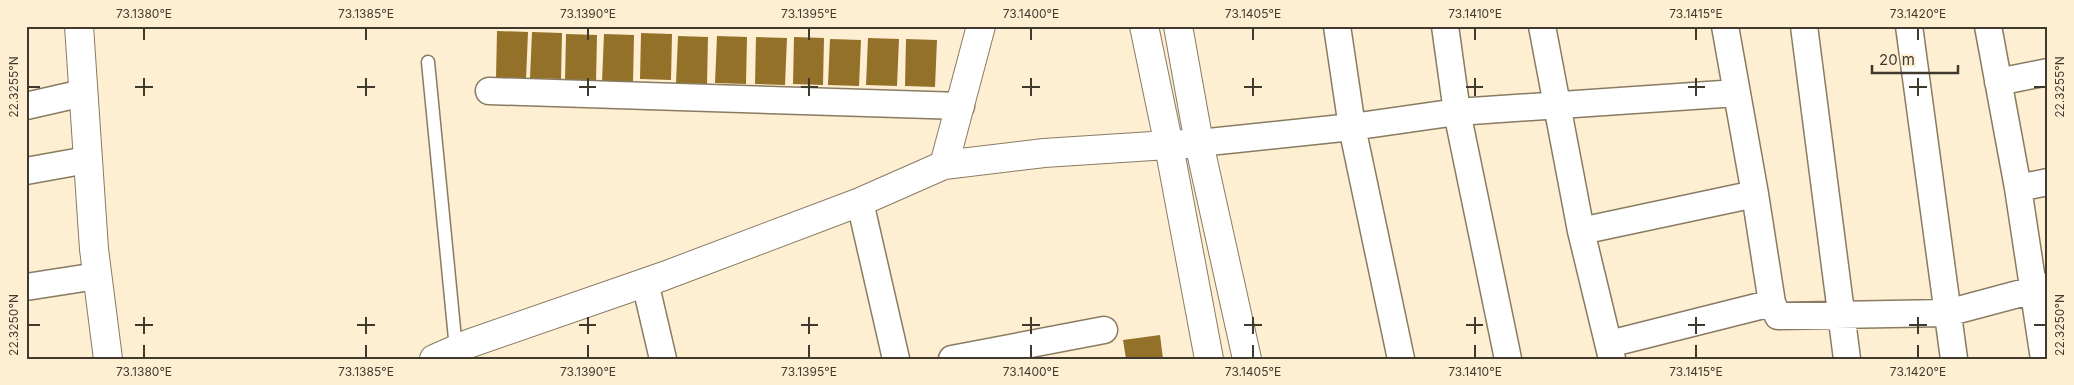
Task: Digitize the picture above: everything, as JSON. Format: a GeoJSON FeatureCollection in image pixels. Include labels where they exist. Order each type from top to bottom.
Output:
{"type":"FeatureCollection","features":[{"type":"Feature","properties":{"kind":"street"},"geometry":{"type":"LineString","coordinates":[[78,26],[97,276],[108,359]]}},
{"type":"Feature","properties":{"kind":"street"},"geometry":{"type":"LineString","coordinates":[[944,165],[981,26]]}},
{"type":"Feature","properties":{"kind":"street"},"geometry":{"type":"LineString","coordinates":[[1144,26],[1169,146],[1209,359]]}},
{"type":"Feature","properties":{"kind":"street"},"geometry":{"type":"LineString","coordinates":[[1178,26],[1199,143],[1246,359]]}},
{"type":"Feature","properties":{"kind":"street"},"geometry":{"type":"LineString","coordinates":[[1337,26],[1352,127],[1401,359]]}},
{"type":"Feature","properties":{"kind":"street"},"geometry":{"type":"LineString","coordinates":[[1444,26],[1457,112],[1508,359]]}},
{"type":"Feature","properties":{"kind":"street"},"geometry":{"type":"LineString","coordinates":[[1542,26],[1555,104],[1581,231],[1610,352],[1772,303]]}},
{"type":"Feature","properties":{"kind":"street"},"geometry":{"type":"LineString","coordinates":[[1725,26],[1772,303],[1778,316],[1948,313],[2040,288]]}},
{"type":"Feature","properties":{"kind":"street"},"geometry":{"type":"LineString","coordinates":[[1804,26],[1847,359]]}},
{"type":"Feature","properties":{"kind":"street"},"geometry":{"type":"LineString","coordinates":[[1909,26],[1954,359]]}},
{"type":"Feature","properties":{"kind":"street"},"geometry":{"type":"LineString","coordinates":[[1988,26],[2018,188],[2040,288],[2044,359]]}},
{"type":"Feature","properties":{"kind":"street"},"geometry":{"type":"LineString","coordinates":[[1998,82],[2048,72]]}},
{"type":"Feature","properties":{"kind":"street"},"geometry":{"type":"LineString","coordinates":[[489,91],[961,106]]}},
{"type":"Feature","properties":{"kind":"street"},"geometry":{"type":"LineString","coordinates":[[26,106],[83,93]]}},
{"type":"Feature","properties":{"kind":"street"},"geometry":{"type":"LineString","coordinates":[[442,356],[860,202],[944,165],[1044,153],[1199,143],[1352,127],[1457,112],[1737,93]]}},
{"type":"Feature","properties":{"kind":"street"},"geometry":{"type":"LineString","coordinates":[[26,171],[87,160]]}},
{"type":"Feature","properties":{"kind":"street"},"geometry":{"type":"LineString","coordinates":[[2018,188],[2048,182]]}},
{"type":"Feature","properties":{"kind":"street"},"geometry":{"type":"LineString","coordinates":[[1581,231],[1755,194]]}},
{"type":"Feature","properties":{"kind":"street"},"geometry":{"type":"LineString","coordinates":[[860,202],[896,359]]}},
{"type":"Feature","properties":{"kind":"street"},"geometry":{"type":"LineString","coordinates":[[26,287],[97,276]]}},
{"type":"Feature","properties":{"kind":"street"},"geometry":{"type":"LineString","coordinates":[[645,282],[663,359]]}},
{"type":"Feature","properties":{"kind":"street"},"geometry":{"type":"LineString","coordinates":[[952,359],[1104,330]]}},
{"type":"Feature","properties":{"kind":"lane"},"geometry":{"type":"LineString","coordinates":[[428,62],[442,356]]}},
{"type":"Feature","properties":{"kind":"building"},"geometry":{"type":"Polygon","coordinates":[[[497,31],[528,32],[526,79],[496,78],[497,31]]]}},
{"type":"Feature","properties":{"kind":"building"},"geometry":{"type":"Polygon","coordinates":[[[532,32],[562,33],[561,79],[530,78],[532,32]]]}},
{"type":"Feature","properties":{"kind":"building"},"geometry":{"type":"Polygon","coordinates":[[[641,33],[672,34],[671,80],[640,79],[641,33]]]}},
{"type":"Feature","properties":{"kind":"building"},"geometry":{"type":"Polygon","coordinates":[[[566,34],[597,35],[596,82],[565,81],[566,34]]]}},
{"type":"Feature","properties":{"kind":"building"},"geometry":{"type":"Polygon","coordinates":[[[604,34],[634,35],[633,83],[602,82],[604,34]]]}},
{"type":"Feature","properties":{"kind":"building"},"geometry":{"type":"Polygon","coordinates":[[[678,36],[708,37],[707,84],[676,83],[678,36]]]}},
{"type":"Feature","properties":{"kind":"building"},"geometry":{"type":"Polygon","coordinates":[[[717,36],[747,37],[746,84],[715,83],[717,36]]]}},
{"type":"Feature","properties":{"kind":"building"},"geometry":{"type":"Polygon","coordinates":[[[756,37],[787,38],[785,85],[755,84],[756,37]]]}},
{"type":"Feature","properties":{"kind":"building"},"geometry":{"type":"Polygon","coordinates":[[[794,37],[824,38],[823,85],[793,84],[794,37]]]}},
{"type":"Feature","properties":{"kind":"building"},"geometry":{"type":"Polygon","coordinates":[[[868,38],[899,39],[897,86],[866,85],[868,38]]]}},
{"type":"Feature","properties":{"kind":"building"},"geometry":{"type":"Polygon","coordinates":[[[830,39],[861,40],[859,86],[828,85],[830,39]]]}},
{"type":"Feature","properties":{"kind":"building"},"geometry":{"type":"Polygon","coordinates":[[[906,39],[937,40],[935,87],[905,86],[906,39]]]}},
{"type":"Feature","properties":{"kind":"building"},"geometry":{"type":"Polygon","coordinates":[[[1160,335],[1163,359],[1126,359],[1123,340],[1160,335]]]}}]}
